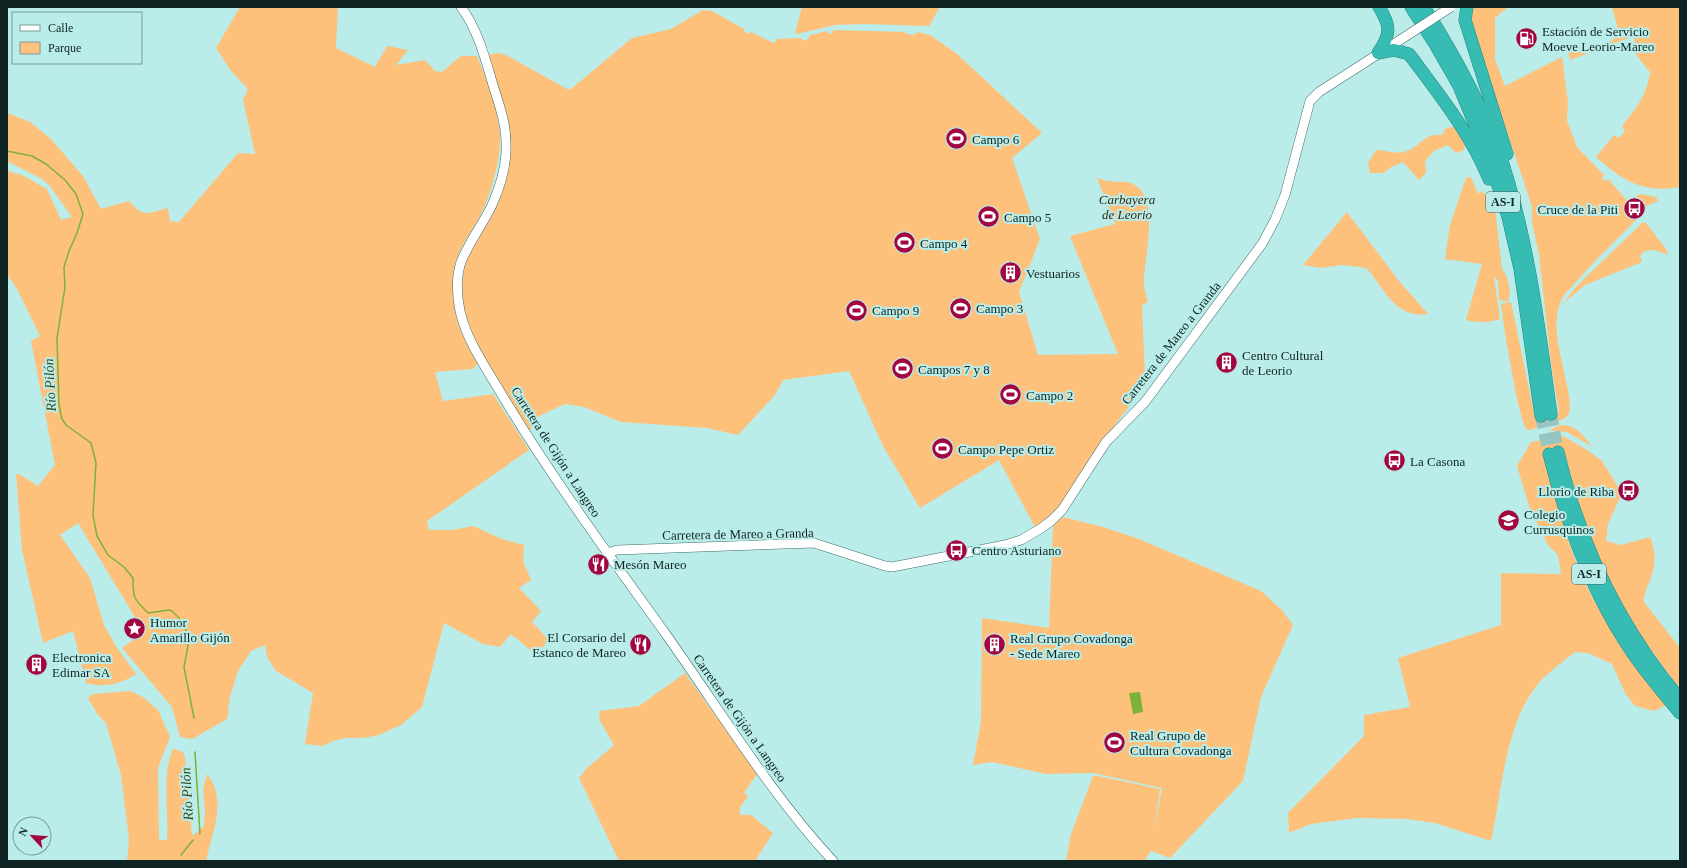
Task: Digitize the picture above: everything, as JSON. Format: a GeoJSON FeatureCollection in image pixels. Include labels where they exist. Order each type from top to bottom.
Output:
{"type":"FeatureCollection","features":[{"type":"Feature","properties":{"kind":"highway"},"geometry":{"type":"LineString","coordinates":[[1379,7],[1409,54],[1463,130],[1484,168],[1524,268]]}},
{"type":"Feature","properties":{"kind":"highway","name":"AS-I"},"geometry":{"type":"LineString","coordinates":[[1411,7],[1435,44],[1459,86],[1491,164],[1524,268]]}},
{"type":"Feature","properties":{"kind":"highway","name":"AS-I"},"geometry":{"type":"LineString","coordinates":[[1424,7],[1469,83],[1501,160],[1518,214],[1524,268],[1546,415]]}},
{"type":"Feature","properties":{"kind":"highway"},"geometry":{"type":"LineString","coordinates":[[1456,7],[1465,20],[1508,159],[1522,214],[1524,268]]}},
{"type":"Feature","properties":{"kind":"highway"},"geometry":{"type":"LineString","coordinates":[[1465,20],[1467,7]]}},
{"type":"Feature","properties":{"kind":"highway"},"geometry":{"type":"LineString","coordinates":[[1378,53],[1386,42],[1389,32],[1387,20]]}},
{"type":"Feature","properties":{"kind":"highway"},"geometry":{"type":"LineString","coordinates":[[1378,53],[1394,50],[1409,54]]}},
{"type":"Feature","properties":{"kind":"highway","name":"AS-I"},"geometry":{"type":"LineString","coordinates":[[1554,453],[1583,535],[1599,573],[1638,644],[1680,712]]}},
{"type":"Feature","properties":{"kind":"highway","name":"AS-I"},"geometry":{"type":"LineString","coordinates":[[1658,678],[1680,699]]}},
{"type":"Feature","properties":{"kind":"street","name":"Carretera de Gijón a Langreo"},"geometry":{"type":"LineString","coordinates":[[461,7],[469,18],[484,53],[502,112],[506,143],[505,166],[502,179],[492,206],[461,262],[457,284],[461,314],[475,349],[532,444],[689,666],[777,795],[807,834],[833,861]]}},
{"type":"Feature","properties":{"kind":"street","name":"Carretera de Mareo a Granda"},"geometry":{"type":"LineString","coordinates":[[608,553],[618,550],[814,543],[892,567],[1005,545],[1022,540],[1040,529],[1052,521],[1062,510],[1106,442],[1145,402],[1262,244],[1275,220],[1285,195],[1310,101],[1319,92],[1451,7]]}},
{"type":"Feature","properties":{"kind":"green space"},"geometry":{"type":"Polygon","coordinates":[[[240,7],[338,7],[336,48],[375,67],[387,46],[408,50],[396,65],[425,60],[435,71],[442,72],[461,56],[477,56],[492,96],[499,127],[499,156],[492,187],[478,220],[460,251],[454,273],[453,291],[459,326],[478,363],[473,369],[435,372],[443,401],[493,394],[529,450],[427,521],[429,530],[453,530],[473,526],[502,539],[524,545],[523,561],[531,580],[519,588],[541,611],[532,622],[548,639],[544,646],[534,653],[511,634],[500,647],[483,644],[444,623],[422,707],[401,725],[379,735],[363,738],[345,738],[333,741],[323,746],[305,744],[313,693],[276,671],[267,657],[265,645],[251,651],[238,671],[230,697],[227,719],[192,739],[180,737],[172,707],[122,648],[144,632],[78,523],[60,535],[90,578],[104,625],[117,648],[136,674],[118,683],[99,685],[86,683],[73,631],[43,643],[22,550],[16,474],[21,475],[38,486],[55,465],[31,341],[40,336],[17,289],[7,274],[7,171],[22,175],[47,189],[61,220],[72,217],[50,186],[42,179],[7,161],[7,113],[30,122],[50,138],[83,176],[101,209],[129,201],[134,207],[146,213],[168,208],[170,221],[179,222],[238,153],[255,154],[243,100],[248,89],[231,71],[216,48],[240,7]]]}},
{"type":"Feature","properties":{"kind":"green space"},"geometry":{"type":"Polygon","coordinates":[[[802,7],[940,7],[929,26],[864,24],[835,25],[797,34],[795,33],[802,7]]]}},
{"type":"Feature","properties":{"kind":"green space"},"geometry":{"type":"Polygon","coordinates":[[[1471,7],[1508,7],[1495,18],[1495,60],[1505,86],[1562,57],[1568,102],[1567,121],[1577,147],[1604,175],[1602,178],[1605,181],[1608,179],[1639,214],[1637,219],[1564,295],[1559,305],[1557,328],[1569,397],[1569,414],[1564,419],[1530,430],[1526,429],[1518,401],[1501,304],[1511,302],[1535,418],[1550,417],[1559,413],[1551,363],[1539,254],[1532,223],[1532,207],[1472,30],[1471,7]]]}},
{"type":"Feature","properties":{"kind":"green space"},"geometry":{"type":"Polygon","coordinates":[[[1612,7],[1680,7],[1680,187],[1667,189],[1644,187],[1624,178],[1596,157],[1614,135],[1619,138],[1625,131],[1622,126],[1644,95],[1650,72],[1636,55],[1634,36],[1570,60],[1567,46],[1579,51],[1612,41],[1619,33],[1612,7]]]}},
{"type":"Feature","properties":{"kind":"green space","name":"Carbayera de Leorio"},"geometry":{"type":"Polygon","coordinates":[[[703,10],[712,11],[744,29],[744,31],[749,34],[751,32],[774,43],[777,39],[801,38],[804,41],[808,39],[810,35],[828,31],[829,34],[832,34],[833,30],[904,32],[914,35],[917,32],[930,35],[957,54],[1042,133],[1012,158],[1040,239],[1019,292],[1038,355],[1118,354],[1070,236],[1115,224],[1097,178],[1108,181],[1130,183],[1141,191],[1146,201],[1149,214],[1144,281],[1148,302],[1142,305],[1145,376],[1141,376],[1134,400],[1098,447],[1056,513],[1036,529],[999,460],[920,508],[883,446],[849,371],[783,380],[775,395],[738,435],[707,428],[621,422],[584,407],[565,404],[539,416],[528,433],[481,352],[464,314],[462,286],[465,262],[508,168],[488,55],[498,53],[506,55],[567,89],[571,89],[632,38],[671,29],[703,10]]]}},
{"type":"Feature","properties":{"kind":"green space"},"geometry":{"type":"Polygon","coordinates":[[[1455,126],[1465,144],[1464,150],[1456,153],[1448,145],[1434,151],[1425,161],[1426,173],[1419,180],[1403,162],[1391,167],[1384,173],[1370,173],[1368,163],[1376,150],[1395,152],[1407,151],[1427,138],[1442,135],[1445,129],[1455,126]]]}},
{"type":"Feature","properties":{"kind":"green space"},"geometry":{"type":"Polygon","coordinates":[[[1471,177],[1478,194],[1481,191],[1492,199],[1496,216],[1502,269],[1507,277],[1510,291],[1508,302],[1499,300],[1498,281],[1494,277],[1500,319],[1487,322],[1466,320],[1482,264],[1445,259],[1450,225],[1466,178],[1471,177]]]}},
{"type":"Feature","properties":{"kind":"green space"},"geometry":{"type":"Polygon","coordinates":[[[1641,194],[1656,197],[1658,201],[1644,207],[1636,200],[1637,196],[1641,194]]]}},
{"type":"Feature","properties":{"kind":"green space"},"geometry":{"type":"Polygon","coordinates":[[[1347,212],[1399,281],[1428,314],[1407,312],[1398,307],[1366,268],[1343,265],[1321,268],[1303,265],[1347,212]]]}},
{"type":"Feature","properties":{"kind":"green space"},"geometry":{"type":"Polygon","coordinates":[[[1643,222],[1646,223],[1666,249],[1668,255],[1655,250],[1644,251],[1640,256],[1642,262],[1585,285],[1564,303],[1574,289],[1643,222]]]}},
{"type":"Feature","properties":{"kind":"green space"},"geometry":{"type":"Polygon","coordinates":[[[1561,425],[1567,425],[1576,429],[1593,447],[1567,432],[1549,430],[1561,425]]]}},
{"type":"Feature","properties":{"kind":"green space"},"geometry":{"type":"Polygon","coordinates":[[[1563,436],[1602,461],[1622,493],[1608,524],[1606,541],[1621,545],[1650,537],[1654,553],[1654,564],[1652,575],[1645,593],[1644,602],[1680,648],[1680,688],[1635,626],[1616,593],[1593,542],[1575,493],[1564,451],[1544,454],[1543,456],[1570,546],[1592,597],[1617,639],[1666,705],[1654,711],[1635,706],[1625,693],[1612,664],[1588,653],[1575,652],[1551,671],[1538,684],[1527,700],[1518,718],[1506,759],[1491,841],[1435,823],[1407,819],[1357,818],[1311,824],[1289,833],[1288,813],[1364,736],[1364,715],[1410,707],[1398,658],[1501,625],[1501,573],[1561,574],[1558,555],[1548,545],[1529,506],[1517,466],[1531,442],[1563,436]]]}},
{"type":"Feature","properties":{"kind":"green space"},"geometry":{"type":"Polygon","coordinates":[[[1063,517],[1103,527],[1139,539],[1261,591],[1282,610],[1293,625],[1261,697],[1243,781],[1170,858],[1151,851],[1144,861],[1066,861],[1071,834],[1093,776],[1160,789],[1154,833],[1162,788],[1093,773],[1046,774],[992,762],[973,765],[981,722],[982,618],[1049,628],[1053,526],[1063,517]]]}},
{"type":"Feature","properties":{"kind":"green space"},"geometry":{"type":"Polygon","coordinates":[[[685,673],[757,774],[744,793],[748,796],[739,811],[741,815],[751,815],[773,833],[755,861],[619,861],[579,778],[587,768],[613,746],[613,743],[600,721],[599,711],[639,706],[685,673]]]}},
{"type":"Feature","properties":{"kind":"green space"},"geometry":{"type":"Polygon","coordinates":[[[130,691],[143,697],[158,710],[170,737],[158,768],[159,840],[167,840],[166,783],[169,760],[173,749],[183,752],[185,758],[192,836],[204,826],[205,810],[203,789],[207,774],[213,784],[217,794],[217,816],[206,861],[127,861],[129,839],[121,775],[106,723],[98,715],[88,698],[93,694],[130,691]]]}},
{"type":"Feature","properties":{"kind":"shaded area"},"geometry":{"type":"Polygon","coordinates":[[[1140,692],[1143,712],[1133,714],[1129,693],[1140,692]]]}},
{"type":"Feature","properties":{"kind":"waterway","name":"Río Pilón"},"geometry":{"type":"LineString","coordinates":[[7,151],[32,156],[46,164],[65,180],[76,194],[83,214],[64,267],[65,287],[57,338],[59,405],[62,419],[66,425],[91,443],[96,463],[93,515],[97,536],[108,555],[124,567],[133,578],[135,598],[148,613],[169,610],[172,611],[180,619],[187,632],[188,646],[184,667],[194,718]]}},
{"type":"Feature","properties":{"kind":"waterway","name":"Río Pilón"},"geometry":{"type":"LineString","coordinates":[[195,752],[200,834]]}},
{"type":"Feature","properties":{"kind":"waterway","name":"Río Pilón"},"geometry":{"type":"LineString","coordinates":[[181,855],[193,840]]}},
{"type":"Feature","properties":{"kind":"tunnel"},"geometry":{"type":"LineString","coordinates":[[1551,414],[1558,452]]}},
{"type":"Feature","properties":{"kind":"tunnel"},"geometry":{"type":"LineString","coordinates":[[1541,416],[1549,454]]}},
{"type":"Feature","properties":{"kind":"place","name":"Estación de Servicio Moeve Leorio-Mareo"},"geometry":{"type":"Point","coordinates":[1526,38]}},
{"type":"Feature","properties":{"kind":"place","name":"Campo 6"},"geometry":{"type":"Point","coordinates":[956,139]}},
{"type":"Feature","properties":{"kind":"place","name":"Cruce de la Piti"},"geometry":{"type":"Point","coordinates":[1634,209]}},
{"type":"Feature","properties":{"kind":"place","name":"Campo 5"},"geometry":{"type":"Point","coordinates":[989,217]}},
{"type":"Feature","properties":{"kind":"place","name":"Campo 4"},"geometry":{"type":"Point","coordinates":[905,243]}},
{"type":"Feature","properties":{"kind":"place","name":"Vestuarios"},"geometry":{"type":"Point","coordinates":[1010,273]}},
{"type":"Feature","properties":{"kind":"place","name":"Campo 3"},"geometry":{"type":"Point","coordinates":[961,308]}},
{"type":"Feature","properties":{"kind":"place","name":"Campo 9"},"geometry":{"type":"Point","coordinates":[857,310]}},
{"type":"Feature","properties":{"kind":"place","name":"Centro Cultural de Leorio"},"geometry":{"type":"Point","coordinates":[1227,362]}},
{"type":"Feature","properties":{"kind":"place","name":"Campos 7 y 8"},"geometry":{"type":"Point","coordinates":[902,369]}},
{"type":"Feature","properties":{"kind":"place","name":"Campo 2"},"geometry":{"type":"Point","coordinates":[1011,395]}},
{"type":"Feature","properties":{"kind":"place","name":"Campo Pepe Ortiz"},"geometry":{"type":"Point","coordinates":[943,449]}},
{"type":"Feature","properties":{"kind":"place","name":"La Casona"},"geometry":{"type":"Point","coordinates":[1395,461]}},
{"type":"Feature","properties":{"kind":"place","name":"Llorio de Riba"},"geometry":{"type":"Point","coordinates":[1629,491]}},
{"type":"Feature","properties":{"kind":"place","name":"Colegio Currusquinos"},"geometry":{"type":"Point","coordinates":[1509,521]}},
{"type":"Feature","properties":{"kind":"place","name":"Centro Asturiano"},"geometry":{"type":"Point","coordinates":[956,550]}},
{"type":"Feature","properties":{"kind":"place","name":"Mesón Mareo"},"geometry":{"type":"Point","coordinates":[598,564]}},
{"type":"Feature","properties":{"kind":"place","name":"Humor Amarillo Gijón"},"geometry":{"type":"Point","coordinates":[134,629]}},
{"type":"Feature","properties":{"kind":"place","name":"El Corsario del Estanco de Mareo"},"geometry":{"type":"Point","coordinates":[641,644]}},
{"type":"Feature","properties":{"kind":"place","name":"Real Grupo Covadonga - Sede Mareo"},"geometry":{"type":"Point","coordinates":[994,645]}},
{"type":"Feature","properties":{"kind":"place","name":"Electronica Edimar SA"},"geometry":{"type":"Point","coordinates":[37,664]}},
{"type":"Feature","properties":{"kind":"place","name":"Real Grupo de Cultura Covadonga"},"geometry":{"type":"Point","coordinates":[1114,742]}}]}
